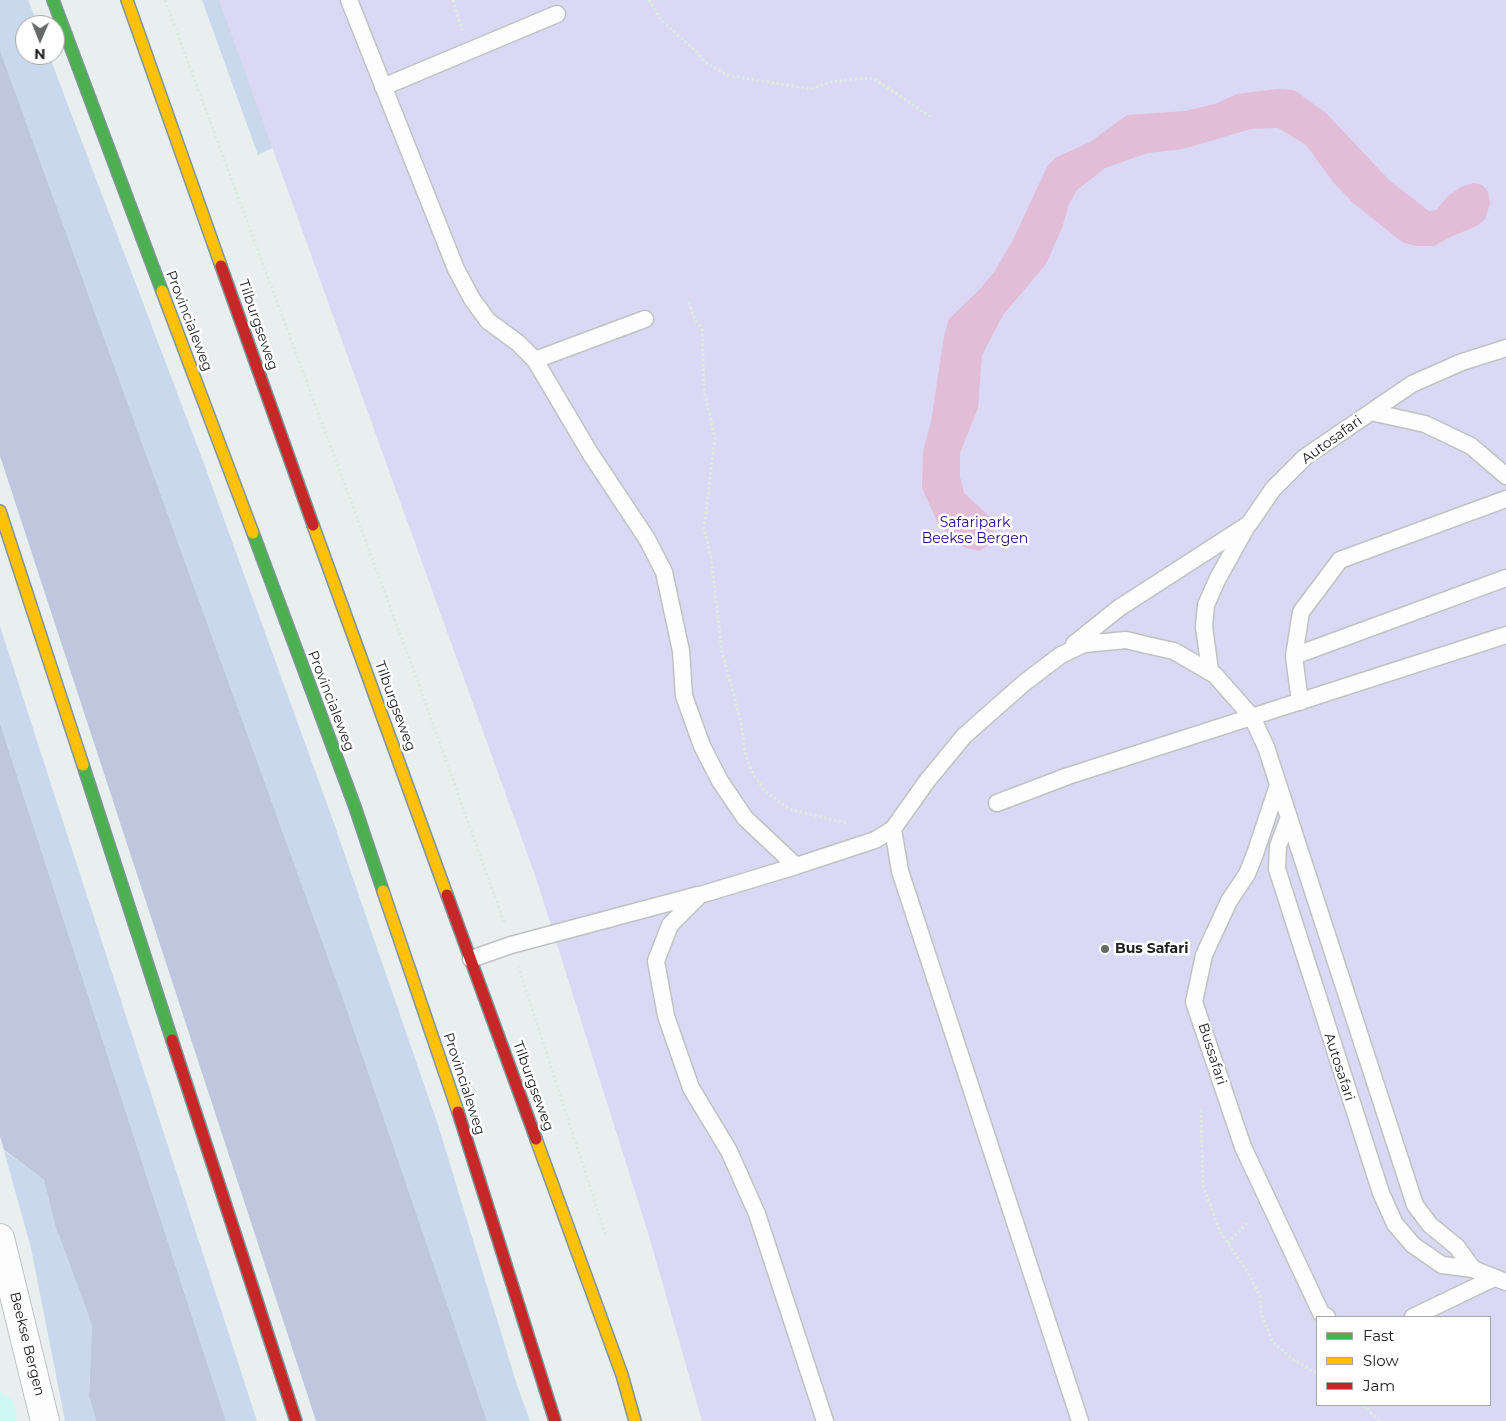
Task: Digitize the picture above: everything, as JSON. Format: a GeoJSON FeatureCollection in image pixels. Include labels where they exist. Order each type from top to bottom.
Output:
{"type":"FeatureCollection","features":[{"type":"Feature","properties":{"kind":"main road","name":"Provincialeweg"},"geometry":{"type":"LineString","coordinates":[[53,0],[355,807],[461,1121],[555,1421]]}},
{"type":"Feature","properties":{"kind":"main road","name":"Tilburgseweg"},"geometry":{"type":"LineString","coordinates":[[127,0],[287,454],[622,1375],[635,1421]]}},
{"type":"Feature","properties":{"kind":"main road"},"geometry":{"type":"LineString","coordinates":[[0,511],[296,1421]]}},
{"type":"Feature","properties":{"kind":"street","name":"Beekse Bergen"},"geometry":{"type":"LineString","coordinates":[[0,1238],[46,1421]]}},
{"type":"Feature","properties":{"kind":"lane"},"geometry":{"type":"LineString","coordinates":[[349,0],[456,269],[472,299],[488,321],[518,343],[535,360],[590,453],[647,539],[664,572],[682,651],[684,696],[702,746],[720,781],[745,818],[796,866]]}},
{"type":"Feature","properties":{"kind":"lane"},"geometry":{"type":"LineString","coordinates":[[383,87],[557,14]]}},
{"type":"Feature","properties":{"kind":"lane"},"geometry":{"type":"LineString","coordinates":[[535,360],[646,319]]}},
{"type":"Feature","properties":{"kind":"lane","name":"Autosafari"},"geometry":{"type":"LineString","coordinates":[[1061,656],[1119,608],[1249,524],[1273,489],[1305,457],[1412,384],[1462,362],[1506,348]]}},
{"type":"Feature","properties":{"kind":"lane"},"geometry":{"type":"LineString","coordinates":[[1371,412],[1425,424],[1471,446],[1506,476]]}},
{"type":"Feature","properties":{"kind":"lane"},"geometry":{"type":"LineString","coordinates":[[1300,702],[1294,656],[1301,612],[1340,560],[1506,499]]}},
{"type":"Feature","properties":{"kind":"lane"},"geometry":{"type":"LineString","coordinates":[[1210,670],[1204,627],[1206,605],[1218,578],[1249,524]]}},
{"type":"Feature","properties":{"kind":"lane"},"geometry":{"type":"LineString","coordinates":[[1294,656],[1506,578]]}},
{"type":"Feature","properties":{"kind":"lane"},"geometry":{"type":"LineString","coordinates":[[997,803],[1068,776],[1506,635]]}},
{"type":"Feature","properties":{"kind":"lane"},"geometry":{"type":"LineString","coordinates":[[471,959],[511,944],[700,895],[875,840],[893,830],[926,781],[964,736],[1024,684],[1061,656],[1084,644],[1126,640],[1174,651],[1210,670],[1252,717],[1266,747],[1410,1194],[1430,1225],[1457,1247],[1473,1269]]}},
{"type":"Feature","properties":{"kind":"lane","name":"Bussafari"},"geometry":{"type":"LineString","coordinates":[[1278,784],[1256,854],[1247,874],[1229,901],[1204,955],[1194,1002],[1243,1147],[1320,1313],[1325,1316]]}},
{"type":"Feature","properties":{"kind":"lane","name":"Autosafari"},"geometry":{"type":"LineString","coordinates":[[1289,817],[1278,846],[1277,869],[1381,1193],[1395,1224],[1413,1245],[1442,1265],[1473,1269],[1500,1280]]}},
{"type":"Feature","properties":{"kind":"lane"},"geometry":{"type":"LineString","coordinates":[[893,830],[900,870],[1080,1421]]}},
{"type":"Feature","properties":{"kind":"lane"},"geometry":{"type":"LineString","coordinates":[[700,895],[670,925],[656,961],[666,1016],[691,1088],[729,1151],[756,1214],[825,1421]]}},
{"type":"Feature","properties":{"kind":"lane"},"geometry":{"type":"LineString","coordinates":[[1415,1316],[1500,1280]]}},
{"type":"Feature","properties":{"kind":"path","name":"Tilburgseweg"},"geometry":{"type":"LineString","coordinates":[[165,0],[408,656],[511,944],[606,1239]]}},
{"type":"Feature","properties":{"kind":"path"},"geometry":{"type":"LineString","coordinates":[[649,0],[662,22],[697,52],[705,62],[727,75],[810,90],[831,82],[863,78],[874,79],[933,118]]}},
{"type":"Feature","properties":{"kind":"path"},"geometry":{"type":"LineString","coordinates":[[689,302],[694,318],[702,329],[704,392],[715,438],[704,528],[711,558],[722,652],[740,722],[745,753],[753,774],[766,792],[789,809],[846,823],[858,846]]}},
{"type":"Feature","properties":{"kind":"path"},"geometry":{"type":"LineString","coordinates":[[1201,1110],[1203,1185],[1220,1232],[1250,1276],[1260,1297],[1260,1313],[1272,1341],[1291,1358],[1316,1373]]}},
{"type":"Feature","properties":{"kind":"path"},"geometry":{"type":"LineString","coordinates":[[1228,1244],[1248,1222]]}},
{"type":"Feature","properties":{"kind":"path"},"geometry":{"type":"LineString","coordinates":[[1364,1406],[1380,1421]]}},
{"type":"Feature","properties":{"kind":"shaded area"},"geometry":{"type":"Polygon","coordinates":[[[0,0],[28,0],[34,15],[15,15],[15,65],[53,65],[203,461],[335,826],[439,1128],[517,1385],[530,1421],[487,1421],[346,1007],[0,50],[0,0]]]}},
{"type":"Feature","properties":{"kind":"shaded area"},"geometry":{"type":"Polygon","coordinates":[[[202,0],[306,0],[305,132],[258,155],[202,0]]]}},
{"type":"Feature","properties":{"kind":"shaded area"},"geometry":{"type":"Polygon","coordinates":[[[0,50],[346,1007],[487,1421],[316,1421],[0,456],[0,50]]]}},
{"type":"Feature","properties":{"kind":"shaded area"},"geometry":{"type":"Polygon","coordinates":[[[1277,89],[1294,90],[1326,113],[1390,181],[1429,211],[1436,210],[1448,196],[1461,187],[1473,183],[1482,185],[1488,192],[1490,204],[1485,219],[1477,226],[1434,246],[1416,246],[1402,242],[1352,202],[1334,183],[1306,145],[1278,128],[1251,129],[1183,149],[1148,153],[1105,168],[1077,190],[1069,204],[1062,228],[1046,264],[1003,315],[982,355],[978,408],[960,453],[960,477],[964,493],[991,518],[994,530],[990,543],[980,551],[966,548],[950,537],[936,519],[922,488],[923,451],[931,422],[944,336],[949,319],[981,288],[994,272],[1013,240],[1047,167],[1055,158],[1090,142],[1127,115],[1185,111],[1215,104],[1237,94],[1277,89]]]}},
{"type":"Feature","properties":{"kind":"shaded area"},"geometry":{"type":"Polygon","coordinates":[[[0,626],[257,1421],[226,1421],[0,723],[0,626]]]}},
{"type":"Feature","properties":{"kind":"shaded area"},"geometry":{"type":"Polygon","coordinates":[[[0,723],[226,1421],[96,1421],[89,1396],[92,1325],[55,1225],[44,1180],[4,1150],[0,1136],[0,723]]]}},
{"type":"Feature","properties":{"kind":"shaded area"},"geometry":{"type":"Polygon","coordinates":[[[4,1151],[44,1180],[55,1225],[92,1325],[89,1396],[96,1421],[65,1421],[31,1248],[4,1151]]]}},
{"type":"Feature","properties":{"kind":"sand"},"geometry":{"type":"Polygon","coordinates":[[[0,1392],[13,1400],[17,1421],[0,1421],[0,1392]]]}},
{"type":"Feature","properties":{"kind":"green space","name":"Safaripark Beekse Bergen"},"geometry":{"type":"Polygon","coordinates":[[[219,0],[1506,0],[1506,1421],[702,1421],[649,1236],[536,878],[219,0]]]}},
{"type":"Feature","properties":{"kind":"traffic: fast"},"geometry":{"type":"LineString","coordinates":[[53,0],[162,291]]}},
{"type":"Feature","properties":{"kind":"traffic: fast"},"geometry":{"type":"LineString","coordinates":[[253,533],[355,807],[383,891]]}},
{"type":"Feature","properties":{"kind":"traffic: fast"},"geometry":{"type":"LineString","coordinates":[[83,765],[172,1040]]}},
{"type":"Feature","properties":{"kind":"traffic: slow"},"geometry":{"type":"LineString","coordinates":[[127,0],[221,266]]}},
{"type":"Feature","properties":{"kind":"traffic: slow"},"geometry":{"type":"LineString","coordinates":[[162,291],[253,533]]}},
{"type":"Feature","properties":{"kind":"traffic: slow"},"geometry":{"type":"LineString","coordinates":[[0,511],[83,765]]}},
{"type":"Feature","properties":{"kind":"traffic: slow"},"geometry":{"type":"LineString","coordinates":[[313,525],[447,895]]}},
{"type":"Feature","properties":{"kind":"traffic: slow"},"geometry":{"type":"LineString","coordinates":[[383,891],[458,1112]]}},
{"type":"Feature","properties":{"kind":"traffic: slow"},"geometry":{"type":"LineString","coordinates":[[536,1139],[622,1375],[635,1421]]}},
{"type":"Feature","properties":{"kind":"traffic: jam"},"geometry":{"type":"LineString","coordinates":[[221,266],[313,525]]}},
{"type":"Feature","properties":{"kind":"traffic: jam"},"geometry":{"type":"LineString","coordinates":[[447,895],[536,1139]]}},
{"type":"Feature","properties":{"kind":"traffic: jam"},"geometry":{"type":"LineString","coordinates":[[172,1040],[296,1421]]}},
{"type":"Feature","properties":{"kind":"traffic: jam"},"geometry":{"type":"LineString","coordinates":[[458,1112],[555,1421]]}},
{"type":"Feature","properties":{"kind":"place","name":"Bus Safari"},"geometry":{"type":"Point","coordinates":[1105,949]}}]}
